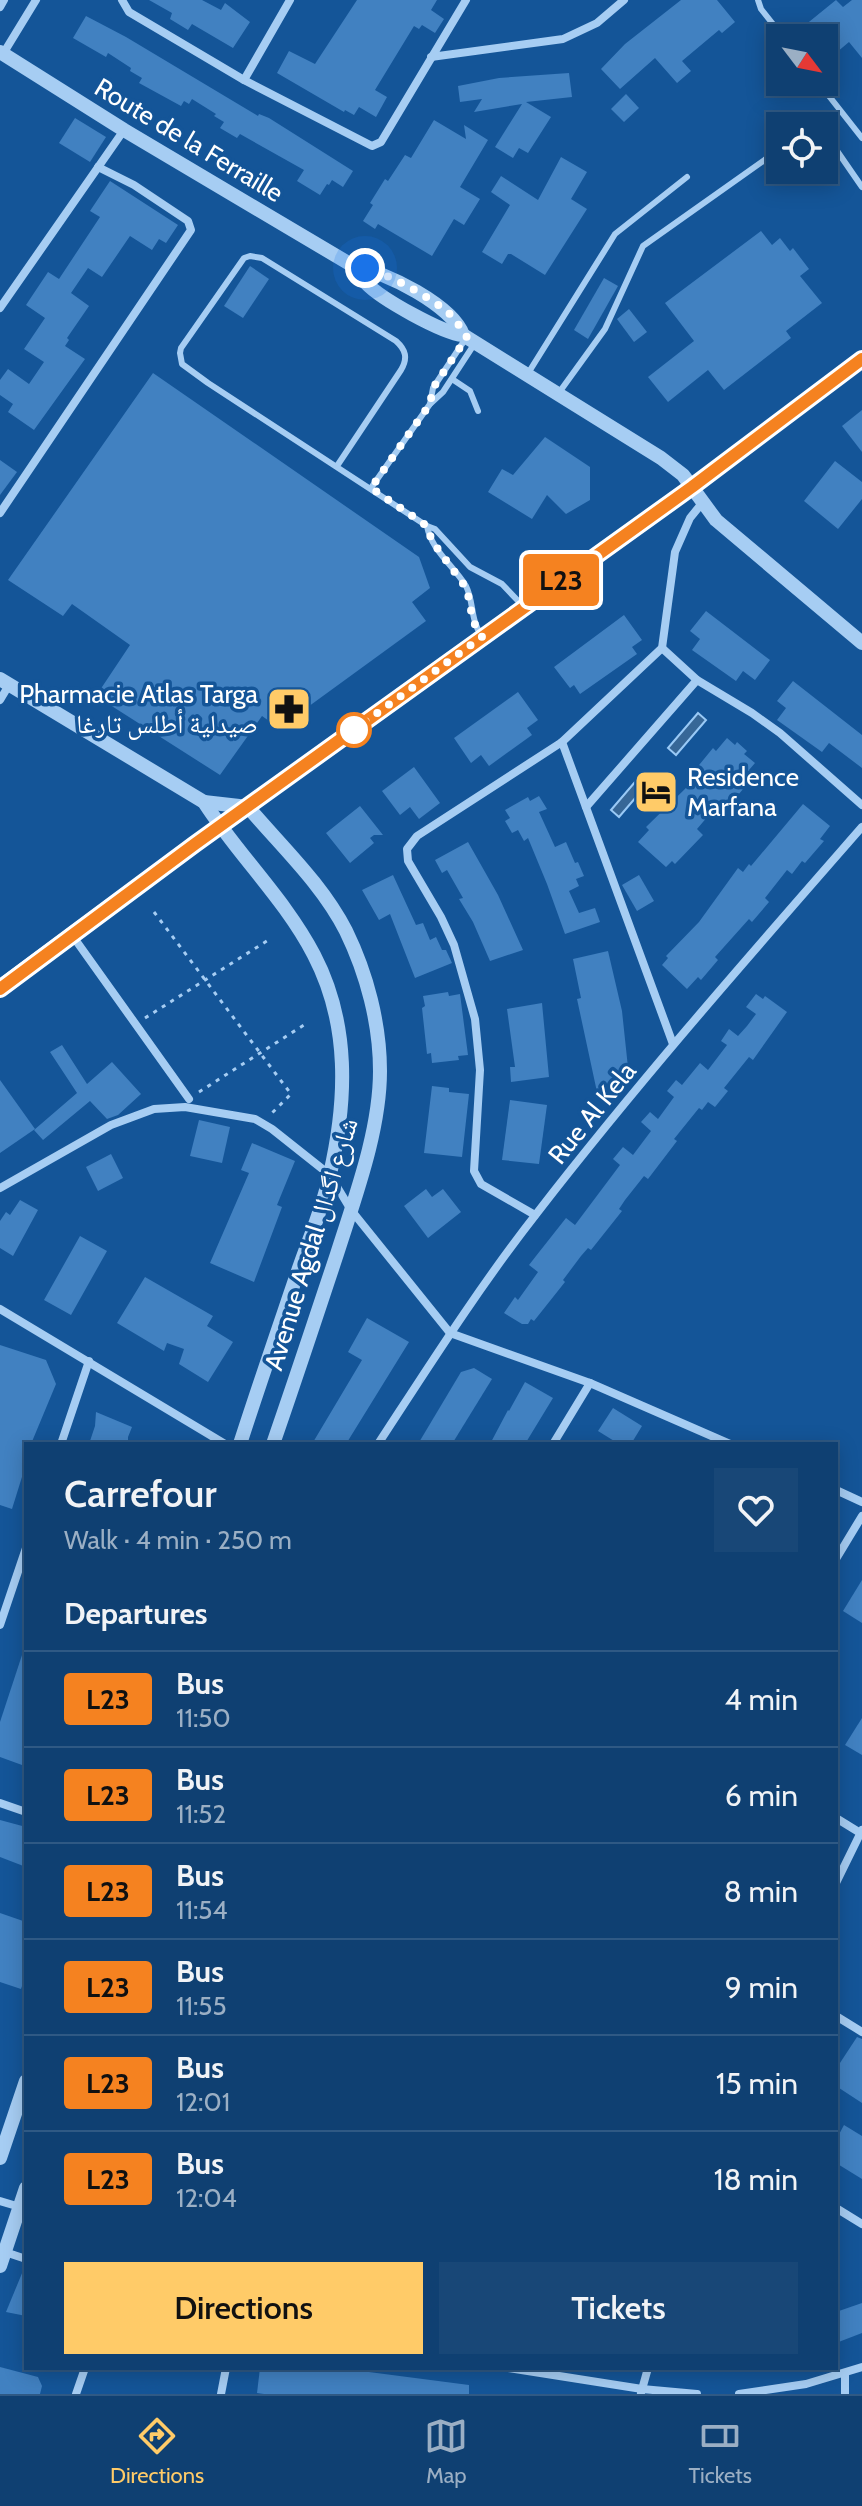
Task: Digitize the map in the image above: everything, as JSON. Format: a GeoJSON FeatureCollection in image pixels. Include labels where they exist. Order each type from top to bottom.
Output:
{"type":"FeatureCollection","features":[{"type":"Feature","properties":{"kind":"main road"},"geometry":{"type":"LineString","coordinates":[[0,988],[523,606],[692,487],[862,359]]}},
{"type":"Feature","properties":{"kind":"street"},"geometry":{"type":"LineString","coordinates":[[0,7],[4,0]]}},
{"type":"Feature","properties":{"kind":"street"},"geometry":{"type":"LineString","coordinates":[[2,53],[36,0]]}},
{"type":"Feature","properties":{"kind":"street"},"geometry":{"type":"LineString","coordinates":[[122,0],[129,12],[244,80],[372,146],[377,146],[466,0]]}},
{"type":"Feature","properties":{"kind":"street"},"geometry":{"type":"LineString","coordinates":[[244,80],[290,0]]}},
{"type":"Feature","properties":{"kind":"street"},"geometry":{"type":"LineString","coordinates":[[431,57],[563,39],[597,23],[624,0]]}},
{"type":"Feature","properties":{"kind":"street","name":"Route de la Ferraille"},"geometry":{"type":"LineString","coordinates":[[2,53],[124,130],[355,267],[374,291],[438,327],[469,338],[661,458],[683,475],[716,520],[862,643]]}},
{"type":"Feature","properties":{"kind":"street"},"geometry":{"type":"LineString","coordinates":[[0,308],[124,130]]}},
{"type":"Feature","properties":{"kind":"street"},"geometry":{"type":"LineString","coordinates":[[0,513],[191,230],[188,221],[134,185],[98,167]]}},
{"type":"Feature","properties":{"kind":"street"},"geometry":{"type":"LineString","coordinates":[[535,1215],[481,1184],[474,1171],[480,1070],[475,1019],[454,945],[408,861],[407,849],[417,836],[562,742],[662,648],[675,552],[690,518],[703,502]]}},
{"type":"Feature","properties":{"kind":"street"},"geometry":{"type":"LineString","coordinates":[[662,648],[697,680],[780,733],[862,805]]}},
{"type":"Feature","properties":{"kind":"street"},"geometry":{"type":"LineString","coordinates":[[586,807],[697,680]]}},
{"type":"Feature","properties":{"kind":"street"},"geometry":{"type":"LineString","coordinates":[[0,700],[5,682],[204,802],[248,807]]}},
{"type":"Feature","properties":{"kind":"street"},"geometry":{"type":"LineString","coordinates":[[562,742],[673,1044]]}},
{"type":"Feature","properties":{"kind":"street","name":"Avenue Agdal شارع اگدال"},"geometry":{"type":"LineString","coordinates":[[204,802],[290,916],[314,955],[331,998],[342,1040],[343,1081],[330,1175],[241,1442]]}},
{"type":"Feature","properties":{"kind":"street","name":"Avenue Agdal شارع اگدال"},"geometry":{"type":"LineString","coordinates":[[248,807],[324,894],[351,945],[379,1031],[380,1074],[376,1119],[351,1210],[274,1442]]}},
{"type":"Feature","properties":{"kind":"street","name":"Rue Al Kela"},"geometry":{"type":"LineString","coordinates":[[379,1442],[450,1333],[535,1215],[673,1044],[862,827]]}},
{"type":"Feature","properties":{"kind":"street"},"geometry":{"type":"LineString","coordinates":[[72,935],[189,1099]]}},
{"type":"Feature","properties":{"kind":"street"},"geometry":{"type":"LineString","coordinates":[[0,1188],[111,1125],[154,1109],[185,1107],[244,1116],[263,1123],[330,1175],[351,1210],[450,1333],[590,1383],[724,1442]]}},
{"type":"Feature","properties":{"kind":"street"},"geometry":{"type":"LineString","coordinates":[[0,1309],[222,1442]]}},
{"type":"Feature","properties":{"kind":"street"},"geometry":{"type":"LineString","coordinates":[[62,1442],[89,1361]]}},
{"type":"Feature","properties":{"kind":"street"},"geometry":{"type":"LineString","coordinates":[[554,1442],[590,1383]]}},
{"type":"Feature","properties":{"kind":"street"},"geometry":{"type":"LineString","coordinates":[[838,1491],[862,1502]]}},
{"type":"Feature","properties":{"kind":"street"},"geometry":{"type":"LineString","coordinates":[[838,1556],[862,1516]]}},
{"type":"Feature","properties":{"kind":"street"},"geometry":{"type":"LineString","coordinates":[[0,1625],[24,1554]]}},
{"type":"Feature","properties":{"kind":"street"},"geometry":{"type":"LineString","coordinates":[[0,1598],[11,1592]]}},
{"type":"Feature","properties":{"kind":"street"},"geometry":{"type":"LineString","coordinates":[[0,1803],[24,1811]]}},
{"type":"Feature","properties":{"kind":"street"},"geometry":{"type":"LineString","coordinates":[[838,1819],[862,1832],[838,1879]]}},
{"type":"Feature","properties":{"kind":"street"},"geometry":{"type":"LineString","coordinates":[[838,2017],[862,2032]]}},
{"type":"Feature","properties":{"kind":"street"},"geometry":{"type":"LineString","coordinates":[[0,2158],[24,2087]]}},
{"type":"Feature","properties":{"kind":"street"},"geometry":{"type":"LineString","coordinates":[[24,2194],[2,2259],[24,2259]]}},
{"type":"Feature","properties":{"kind":"street"},"geometry":{"type":"LineString","coordinates":[[0,2201],[20,2207]]}},
{"type":"Feature","properties":{"kind":"street"},"geometry":{"type":"LineString","coordinates":[[838,2209],[862,2224]]}},
{"type":"Feature","properties":{"kind":"street"},"geometry":{"type":"LineString","coordinates":[[739,2394],[806,2384],[862,2367]]}},
{"type":"Feature","properties":{"kind":"street"},"geometry":{"type":"LineString","coordinates":[[76,2394],[84,2370]]}},
{"type":"Feature","properties":{"kind":"street"},"geometry":{"type":"LineString","coordinates":[[221,2394],[226,2370]]}},
{"type":"Feature","properties":{"kind":"street"},"geometry":{"type":"LineString","coordinates":[[520,2370],[642,2391],[697,2394]]}},
{"type":"Feature","properties":{"kind":"street"},"geometry":{"type":"LineString","coordinates":[[642,2391],[647,2370]]}},
{"type":"Feature","properties":{"kind":"street"},"geometry":{"type":"LineString","coordinates":[[845,2373],[845,2394]]}},
{"type":"Feature","properties":{"kind":"lane"},"geometry":{"type":"LineString","coordinates":[[758,0],[773,24]]}},
{"type":"Feature","properties":{"kind":"lane"},"geometry":{"type":"LineString","coordinates":[[829,96],[862,138]]}},
{"type":"Feature","properties":{"kind":"lane"},"geometry":{"type":"LineString","coordinates":[[838,152],[862,187]]}},
{"type":"Feature","properties":{"kind":"lane"},"geometry":{"type":"LineString","coordinates":[[558,394],[605,329],[643,246],[766,159]]}},
{"type":"Feature","properties":{"kind":"lane"},"geometry":{"type":"LineString","coordinates":[[527,375],[615,234],[687,177]]}},
{"type":"Feature","properties":{"kind":"lane"},"geometry":{"type":"LineString","coordinates":[[337,466],[405,362],[406,354],[402,346],[381,332],[256,256],[244,258],[181,348],[182,364],[427,526],[438,531],[470,567],[502,584],[523,606]]}},
{"type":"Feature","properties":{"kind":"lane"},"geometry":{"type":"LineString","coordinates":[[371,488],[430,404],[452,379],[469,338]]}},
{"type":"Feature","properties":{"kind":"lane"},"geometry":{"type":"LineString","coordinates":[[430,404],[433,388],[469,338]]}},
{"type":"Feature","properties":{"kind":"lane"},"geometry":{"type":"LineString","coordinates":[[452,379],[470,391],[478,411]]}},
{"type":"Feature","properties":{"kind":"lane"},"geometry":{"type":"LineString","coordinates":[[427,526],[429,536],[469,592],[473,621],[482,637]]}},
{"type":"Feature","properties":{"kind":"lane"},"geometry":{"type":"LineString","coordinates":[[440,552],[449,543]]}},
{"type":"Feature","properties":{"kind":"lane"},"geometry":{"type":"LineString","coordinates":[[458,576],[470,567]]}},
{"type":"Feature","properties":{"kind":"path"},"geometry":{"type":"LineString","coordinates":[[154,912],[291,1094],[263,1123]]}},
{"type":"Feature","properties":{"kind":"path"},"geometry":{"type":"LineString","coordinates":[[141,1020],[270,939]]}},
{"type":"Feature","properties":{"kind":"path"},"geometry":{"type":"LineString","coordinates":[[189,1099],[307,1023]]}},
{"type":"Feature","properties":{"kind":"water"},"geometry":{"type":"Polygon","coordinates":[[[698,713],[706,720],[676,755],[668,748],[698,713]]]}},
{"type":"Feature","properties":{"kind":"water"},"geometry":{"type":"Polygon","coordinates":[[[641,775],[649,782],[619,817],[611,810],[641,775]]]}},
{"type":"Feature","properties":{"kind":"building"},"geometry":{"type":"Polygon","coordinates":[[[149,0],[202,0],[221,10],[225,3],[250,22],[233,48],[192,24],[188,30],[170,19],[172,13],[149,0]]]}},
{"type":"Feature","properties":{"kind":"building"},"geometry":{"type":"Polygon","coordinates":[[[357,0],[437,0],[431,10],[444,19],[435,33],[422,25],[419,29],[414,26],[375,90],[387,97],[376,117],[359,107],[354,115],[344,112],[277,73],[289,51],[315,64],[357,0]]]}},
{"type":"Feature","properties":{"kind":"building"},"geometry":{"type":"Polygon","coordinates":[[[681,0],[717,0],[735,22],[722,33],[719,30],[682,61],[691,71],[677,83],[655,58],[620,89],[601,69],[625,44],[681,0]]]}},
{"type":"Feature","properties":{"kind":"building"},"geometry":{"type":"Polygon","coordinates":[[[836,0],[843,7],[852,0],[862,0],[862,58],[849,42],[838,51],[838,24],[806,24],[836,0]]]}},
{"type":"Feature","properties":{"kind":"building"},"geometry":{"type":"Polygon","coordinates":[[[86,16],[258,116],[269,118],[353,171],[343,187],[332,180],[320,195],[297,181],[304,170],[240,134],[237,138],[220,128],[224,122],[214,116],[216,114],[192,99],[189,104],[184,101],[181,106],[139,83],[142,78],[108,53],[106,57],[73,38],[86,16]]]}},
{"type":"Feature","properties":{"kind":"building"},"geometry":{"type":"Polygon","coordinates":[[[569,73],[572,97],[526,102],[551,117],[528,153],[519,148],[513,158],[495,147],[522,104],[474,112],[482,99],[460,102],[458,86],[499,78],[569,73]]]}},
{"type":"Feature","properties":{"kind":"building"},"geometry":{"type":"Polygon","coordinates":[[[626,94],[639,108],[624,122],[611,109],[626,94]]]}},
{"type":"Feature","properties":{"kind":"building"},"geometry":{"type":"Polygon","coordinates":[[[75,118],[106,137],[90,162],[59,143],[75,118]]]}},
{"type":"Feature","properties":{"kind":"building"},"geometry":{"type":"Polygon","coordinates":[[[434,120],[466,139],[464,125],[488,140],[460,187],[480,199],[464,225],[454,219],[432,256],[378,224],[375,229],[363,221],[385,179],[388,181],[405,155],[411,158],[434,120]]]}},
{"type":"Feature","properties":{"kind":"building"},"geometry":{"type":"Polygon","coordinates":[[[561,157],[587,172],[571,199],[587,209],[545,275],[511,254],[502,264],[482,252],[510,205],[491,192],[501,176],[538,200],[561,157]]]}},
{"type":"Feature","properties":{"kind":"building"},"geometry":{"type":"Polygon","coordinates":[[[110,181],[178,225],[166,243],[159,239],[152,250],[130,236],[102,277],[88,268],[71,293],[89,306],[67,338],[69,340],[65,346],[85,359],[34,430],[8,412],[13,404],[0,395],[0,380],[8,369],[29,384],[44,362],[24,349],[45,318],[26,305],[48,272],[59,279],[100,217],[90,211],[110,181]]]}},
{"type":"Feature","properties":{"kind":"building"},"geometry":{"type":"Polygon","coordinates":[[[761,231],[772,245],[780,238],[790,251],[793,248],[809,269],[800,276],[822,303],[786,331],[791,338],[724,390],[708,370],[668,402],[648,377],[694,341],[665,303],[761,231]]]}},
{"type":"Feature","properties":{"kind":"building"},"geometry":{"type":"Polygon","coordinates":[[[250,266],[269,279],[243,318],[224,306],[250,266]]]}},
{"type":"Feature","properties":{"kind":"building"},"geometry":{"type":"Polygon","coordinates":[[[604,278],[618,286],[588,339],[574,330],[604,278]]]}},
{"type":"Feature","properties":{"kind":"building"},"geometry":{"type":"Polygon","coordinates":[[[629,309],[647,332],[634,342],[617,319],[629,309]]]}},
{"type":"Feature","properties":{"kind":"building"},"geometry":{"type":"Polygon","coordinates":[[[153,373],[419,557],[430,588],[412,602],[426,621],[279,728],[262,716],[220,775],[96,696],[130,645],[72,604],[63,616],[8,580],[153,373]]]}},
{"type":"Feature","properties":{"kind":"building"},"geometry":{"type":"Polygon","coordinates":[[[862,410],[862,452],[842,426],[862,410]]]}},
{"type":"Feature","properties":{"kind":"building"},"geometry":{"type":"Polygon","coordinates":[[[545,437],[590,467],[590,500],[566,514],[547,495],[532,519],[488,492],[502,469],[513,475],[545,437]]]}},
{"type":"Feature","properties":{"kind":"building"},"geometry":{"type":"Polygon","coordinates":[[[0,460],[17,472],[0,495],[0,460]]]}},
{"type":"Feature","properties":{"kind":"building"},"geometry":{"type":"Polygon","coordinates":[[[835,461],[862,482],[862,499],[838,529],[804,501],[835,461]]]}},
{"type":"Feature","properties":{"kind":"building"},"geometry":{"type":"Polygon","coordinates":[[[706,611],[770,660],[755,680],[743,671],[736,681],[692,650],[700,639],[690,631],[706,611]]]}},
{"type":"Feature","properties":{"kind":"building"},"geometry":{"type":"Polygon","coordinates":[[[624,615],[642,640],[632,647],[637,654],[580,694],[574,685],[570,688],[554,667],[624,615]]]}},
{"type":"Feature","properties":{"kind":"building"},"geometry":{"type":"Polygon","coordinates":[[[793,681],[862,735],[862,768],[829,743],[822,752],[777,720],[786,708],[777,701],[793,681]]]}},
{"type":"Feature","properties":{"kind":"building"},"geometry":{"type":"Polygon","coordinates":[[[518,692],[538,720],[527,728],[532,735],[489,766],[481,755],[471,763],[454,738],[518,692]]]}},
{"type":"Feature","properties":{"kind":"building"},"geometry":{"type":"Polygon","coordinates":[[[727,738],[747,751],[744,754],[755,763],[749,770],[755,775],[727,808],[720,802],[697,829],[703,835],[675,864],[672,861],[666,867],[638,842],[649,830],[646,827],[688,786],[697,772],[695,770],[713,748],[716,751],[727,738]]]}},
{"type":"Feature","properties":{"kind":"building"},"geometry":{"type":"Polygon","coordinates":[[[414,767],[440,803],[419,819],[410,807],[400,815],[382,791],[414,767]]]}},
{"type":"Feature","properties":{"kind":"building"},"geometry":{"type":"Polygon","coordinates":[[[539,796],[547,809],[539,812],[555,847],[566,842],[584,876],[576,879],[579,886],[569,891],[579,913],[595,908],[600,922],[565,934],[528,838],[524,841],[518,830],[512,833],[505,821],[510,818],[505,810],[528,797],[530,801],[539,796]]]}},
{"type":"Feature","properties":{"kind":"building"},"geometry":{"type":"Polygon","coordinates":[[[803,804],[830,826],[820,839],[824,841],[792,874],[787,870],[765,898],[769,902],[715,957],[718,960],[701,980],[698,977],[687,989],[662,965],[668,958],[666,956],[699,922],[738,868],[743,872],[749,864],[751,866],[803,804]]]}},
{"type":"Feature","properties":{"kind":"building"},"geometry":{"type":"Polygon","coordinates":[[[360,806],[383,835],[370,838],[374,843],[350,863],[326,833],[360,806]]]}},
{"type":"Feature","properties":{"kind":"building"},"geometry":{"type":"Polygon","coordinates":[[[468,842],[498,895],[523,950],[490,961],[459,899],[463,898],[447,870],[442,873],[435,860],[468,842]]]}},
{"type":"Feature","properties":{"kind":"building"},"geometry":{"type":"Polygon","coordinates":[[[393,875],[416,925],[423,923],[430,940],[436,937],[452,963],[415,978],[390,914],[379,920],[362,890],[393,875]]]}},
{"type":"Feature","properties":{"kind":"building"},"geometry":{"type":"Polygon","coordinates":[[[639,875],[654,901],[637,911],[622,885],[639,875]]]}},
{"type":"Feature","properties":{"kind":"building"},"geometry":{"type":"Polygon","coordinates":[[[608,951],[622,1011],[629,1077],[618,1079],[619,1088],[597,1092],[577,999],[581,998],[573,959],[608,951]]]}},
{"type":"Feature","properties":{"kind":"building"},"geometry":{"type":"Polygon","coordinates":[[[448,992],[449,996],[460,994],[468,1055],[458,1056],[459,1060],[432,1063],[431,1053],[427,1054],[423,996],[448,992]]]}},
{"type":"Feature","properties":{"kind":"building"},"geometry":{"type":"Polygon","coordinates":[[[756,994],[763,999],[765,996],[787,1012],[753,1060],[749,1057],[724,1088],[728,1091],[715,1107],[708,1102],[702,1110],[699,1108],[648,1179],[644,1176],[619,1209],[622,1211],[591,1250],[588,1248],[581,1256],[534,1321],[531,1319],[528,1324],[522,1324],[504,1313],[515,1297],[518,1300],[538,1272],[529,1265],[536,1256],[566,1218],[575,1225],[620,1165],[613,1159],[623,1147],[633,1155],[651,1131],[641,1122],[650,1112],[658,1119],[674,1097],[667,1091],[676,1080],[682,1085],[700,1063],[708,1070],[727,1045],[721,1041],[729,1029],[738,1036],[747,1026],[756,1014],[746,1007],[756,994]]]}},
{"type":"Feature","properties":{"kind":"building"},"geometry":{"type":"Polygon","coordinates":[[[542,1003],[549,1077],[511,1082],[510,1067],[515,1067],[507,1009],[542,1003]]]}},
{"type":"Feature","properties":{"kind":"building"},"geometry":{"type":"Polygon","coordinates":[[[62,1045],[87,1084],[112,1062],[141,1094],[118,1115],[107,1119],[90,1101],[43,1140],[34,1130],[77,1093],[50,1052],[62,1045]]]}},
{"type":"Feature","properties":{"kind":"building"},"geometry":{"type":"Polygon","coordinates":[[[0,1080],[35,1129],[0,1153],[0,1080]]]}},
{"type":"Feature","properties":{"kind":"building"},"geometry":{"type":"Polygon","coordinates":[[[432,1086],[469,1094],[462,1157],[424,1153],[432,1086]]]}},
{"type":"Feature","properties":{"kind":"building"},"geometry":{"type":"Polygon","coordinates":[[[510,1100],[547,1105],[539,1164],[502,1160],[510,1100]]]}},
{"type":"Feature","properties":{"kind":"building"},"geometry":{"type":"Polygon","coordinates":[[[199,1120],[230,1127],[222,1163],[190,1156],[199,1120]]]}},
{"type":"Feature","properties":{"kind":"building"},"geometry":{"type":"Polygon","coordinates":[[[252,1143],[295,1161],[277,1205],[282,1207],[254,1282],[210,1263],[249,1173],[241,1170],[252,1143]]]}},
{"type":"Feature","properties":{"kind":"building"},"geometry":{"type":"Polygon","coordinates":[[[111,1154],[123,1178],[98,1191],[86,1167],[111,1154]]]}},
{"type":"Feature","properties":{"kind":"building"},"geometry":{"type":"Polygon","coordinates":[[[426,1189],[432,1197],[443,1189],[461,1212],[428,1238],[404,1206],[426,1189]]]}},
{"type":"Feature","properties":{"kind":"building"},"geometry":{"type":"Polygon","coordinates":[[[20,1200],[38,1210],[13,1256],[0,1248],[0,1221],[6,1212],[10,1215],[20,1200]]]}},
{"type":"Feature","properties":{"kind":"building"},"geometry":{"type":"Polygon","coordinates":[[[80,1236],[107,1251],[71,1315],[44,1300],[80,1236]]]}},
{"type":"Feature","properties":{"kind":"building"},"geometry":{"type":"Polygon","coordinates":[[[145,1277],[213,1316],[207,1326],[233,1342],[208,1382],[179,1364],[184,1349],[167,1343],[164,1351],[117,1323],[145,1277]]]}},
{"type":"Feature","properties":{"kind":"building"},"geometry":{"type":"Polygon","coordinates":[[[367,1318],[409,1342],[347,1442],[313,1442],[362,1360],[348,1352],[367,1318]]]}},
{"type":"Feature","properties":{"kind":"building"},"geometry":{"type":"Polygon","coordinates":[[[0,1345],[46,1360],[56,1384],[32,1442],[24,1442],[24,1470],[12,1509],[0,1505],[0,1345]]]}},
{"type":"Feature","properties":{"kind":"building"},"geometry":{"type":"Polygon","coordinates":[[[474,1368],[492,1379],[453,1442],[419,1442],[461,1372],[474,1368]]]}},
{"type":"Feature","properties":{"kind":"building"},"geometry":{"type":"Polygon","coordinates":[[[525,1382],[553,1398],[526,1442],[491,1442],[525,1382]]]}},
{"type":"Feature","properties":{"kind":"building"},"geometry":{"type":"Polygon","coordinates":[[[613,1408],[642,1426],[632,1442],[616,1442],[598,1431],[613,1408]]]}},
{"type":"Feature","properties":{"kind":"building"},"geometry":{"type":"Polygon","coordinates":[[[96,1412],[132,1427],[128,1442],[90,1442],[96,1412]]]}},
{"type":"Feature","properties":{"kind":"building"},"geometry":{"type":"Polygon","coordinates":[[[862,1580],[862,1623],[843,1611],[862,1580]]]}},
{"type":"Feature","properties":{"kind":"building"},"geometry":{"type":"Polygon","coordinates":[[[24,1652],[22,1765],[0,1757],[0,1722],[24,1652]]]}},
{"type":"Feature","properties":{"kind":"building"},"geometry":{"type":"Polygon","coordinates":[[[862,1718],[862,1755],[845,1745],[862,1718]]]}},
{"type":"Feature","properties":{"kind":"building"},"geometry":{"type":"Polygon","coordinates":[[[0,1820],[24,1826],[24,1866],[0,1857],[0,1820]]]}},
{"type":"Feature","properties":{"kind":"building"},"geometry":{"type":"Polygon","coordinates":[[[0,1913],[24,1921],[24,1980],[21,1989],[0,1982],[0,1913]]]}},
{"type":"Feature","properties":{"kind":"building"},"geometry":{"type":"Polygon","coordinates":[[[857,2037],[862,2039],[862,2103],[838,2087],[838,2066],[857,2037]]]}},
{"type":"Feature","properties":{"kind":"building"},"geometry":{"type":"Polygon","coordinates":[[[844,2125],[862,2136],[862,2179],[838,2164],[838,2136],[844,2125]]]}},
{"type":"Feature","properties":{"kind":"building"},"geometry":{"type":"Polygon","coordinates":[[[24,2268],[24,2316],[6,2312],[24,2268]]]}},
{"type":"Feature","properties":{"kind":"building"},"geometry":{"type":"Polygon","coordinates":[[[862,2303],[862,2333],[838,2342],[838,2311],[862,2303]]]}},
{"type":"Feature","properties":{"kind":"building"},"geometry":{"type":"Polygon","coordinates":[[[0,2367],[38,2377],[42,2386],[40,2394],[0,2394],[0,2367]]]}},
{"type":"Feature","properties":{"kind":"building"},"geometry":{"type":"Polygon","coordinates":[[[260,2370],[353,2370],[469,2385],[469,2394],[257,2393],[260,2370]]]}},
{"type":"Feature","properties":{"kind":"bus line","name":"L23"},"geometry":{"type":"LineString","coordinates":[[0,989],[222,824],[692,487],[862,359]]}},
{"type":"Feature","properties":{"kind":"place","name":"Pharmacie Atlas Targa صيدلية أطلس تارغا"},"geometry":{"type":"Point","coordinates":[289,709]}},
{"type":"Feature","properties":{"kind":"place","name":"Residence Marfana"},"geometry":{"type":"Point","coordinates":[656,792]}},
{"type":"Feature","properties":{"kind":"route"},"geometry":{"type":"LineString","coordinates":[[354,730],[482,637],[473,621],[467,589],[432,541],[427,526],[371,488],[430,404],[433,388],[467,337],[445,310],[385,274],[365,268]]}}]}
